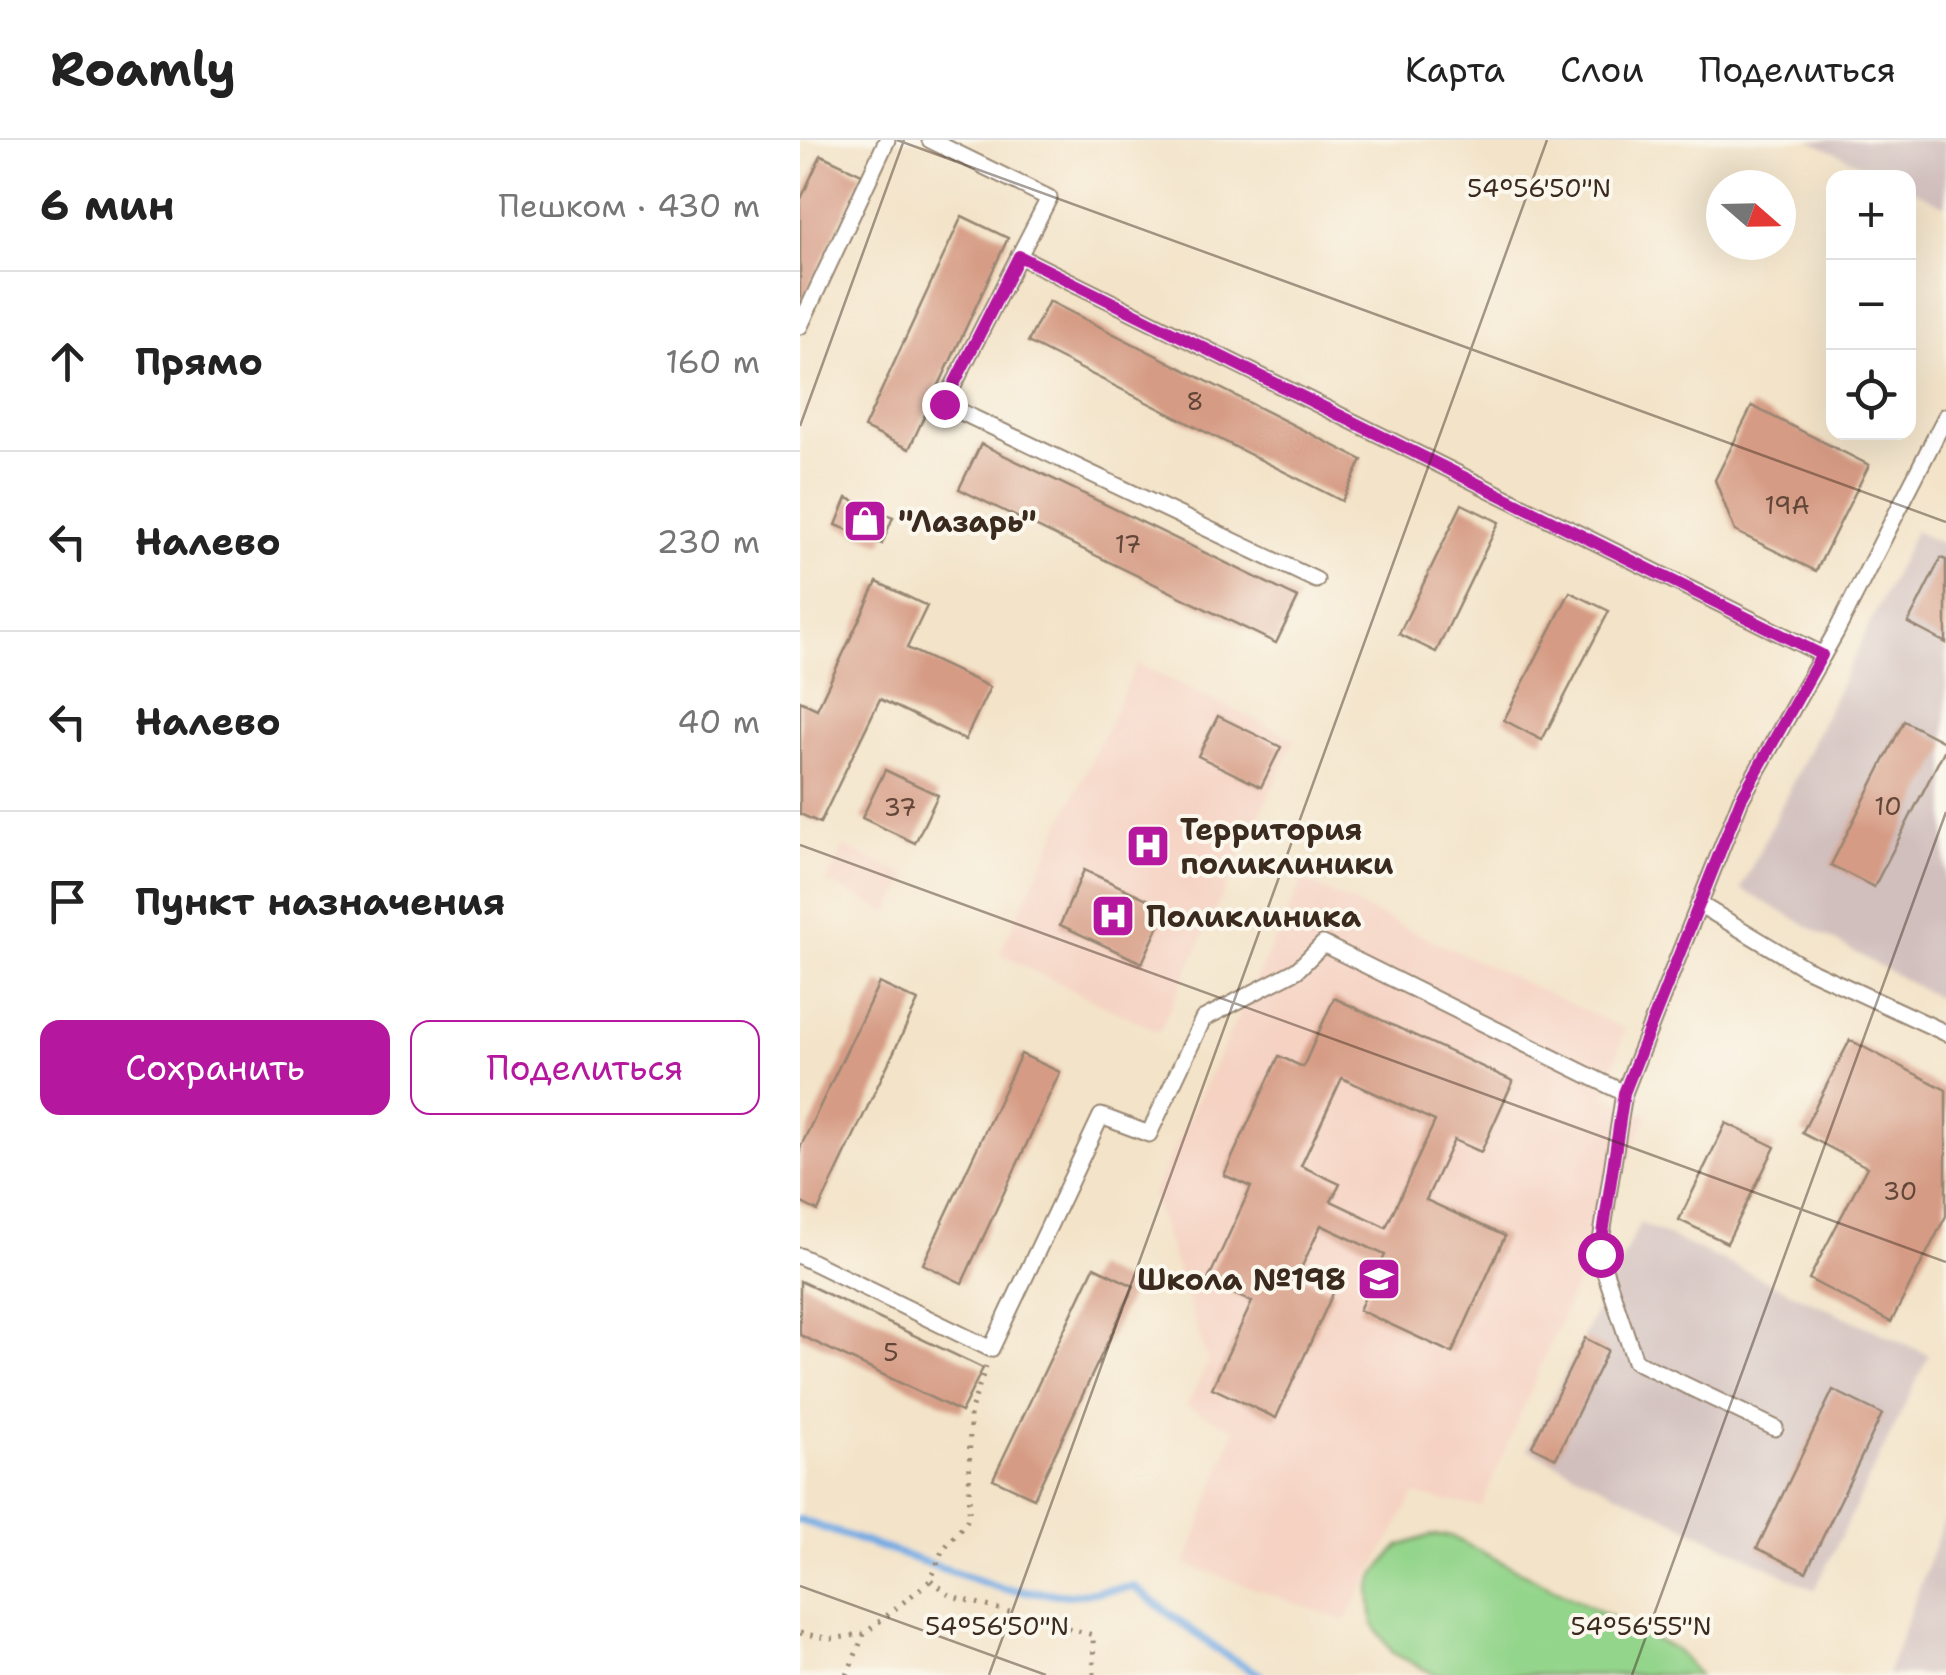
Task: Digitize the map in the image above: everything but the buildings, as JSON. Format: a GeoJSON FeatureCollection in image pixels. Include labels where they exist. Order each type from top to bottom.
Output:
{"type":"FeatureCollection","features":[{"type":"Feature","properties":{"kind":"lane"},"geometry":{"type":"LineString","coordinates":[[800,326],[887,140]]}},
{"type":"Feature","properties":{"kind":"lane"},"geometry":{"type":"LineString","coordinates":[[930,140],[1049,198],[944,404],[1316,580]]}},
{"type":"Feature","properties":{"kind":"lane"},"geometry":{"type":"LineString","coordinates":[[1019,256],[1822,655]]}},
{"type":"Feature","properties":{"kind":"lane"},"geometry":{"type":"LineString","coordinates":[[1775,1428],[1634,1361],[1600,1254],[1624,1093],[1741,799],[1822,655],[1946,416]]}},
{"type":"Feature","properties":{"kind":"lane"},"geometry":{"type":"LineString","coordinates":[[1699,904],[1805,968],[1946,1034]]}},
{"type":"Feature","properties":{"kind":"lane"},"geometry":{"type":"LineString","coordinates":[[800,1256],[991,1349],[1100,1116],[1149,1134],[1203,1019],[1297,970],[1323,944],[1624,1093]]}},
{"type":"Feature","properties":{"kind":"path"},"geometry":{"type":"LineString","coordinates":[[847,1675],[864,1634],[930,1580],[942,1551],[969,1518],[970,1414],[991,1349]]}},
{"type":"Feature","properties":{"kind":"path"},"geometry":{"type":"LineString","coordinates":[[930,1580],[951,1596],[1093,1636],[1094,1675]]}},
{"type":"Feature","properties":{"kind":"path"},"geometry":{"type":"LineString","coordinates":[[800,1632],[831,1639],[864,1634]]}},
{"type":"Feature","properties":{"kind":"shaded area"},"geometry":{"type":"Polygon","coordinates":[[[1809,140],[1946,140],[1946,206],[1916,191],[1916,170],[1872,170],[1809,140]]]}},
{"type":"Feature","properties":{"kind":"shaded area"},"geometry":{"type":"Polygon","coordinates":[[[1915,531],[1946,546],[1946,1003],[1741,889],[1915,531]]]}},
{"type":"Feature","properties":{"kind":"shaded area","name":"Территория поликлиники"},"geometry":{"type":"Polygon","coordinates":[[[1137,664],[1295,739],[1159,1032],[999,954],[1137,664]]]}},
{"type":"Feature","properties":{"kind":"shaded area"},"geometry":{"type":"Polygon","coordinates":[[[844,846],[908,877],[890,913],[827,882],[844,846]]]}},
{"type":"Feature","properties":{"kind":"shaded area","name":"Школа №198"},"geometry":{"type":"Polygon","coordinates":[[[1303,880],[1625,1029],[1605,1096],[1648,1115],[1481,1507],[1414,1495],[1345,1621],[1186,1564],[1235,1429],[1186,1406],[1208,1363],[1152,1195],[1303,880]]]}},
{"type":"Feature","properties":{"kind":"shaded area"},"geometry":{"type":"Polygon","coordinates":[[[1640,1223],[1929,1355],[1815,1590],[1527,1449],[1640,1223]]]}},
{"type":"Feature","properties":{"kind":"shaded area"},"geometry":{"type":"Polygon","coordinates":[[[1946,1515],[1946,1675],[1887,1675],[1946,1515]]]}},
{"type":"Feature","properties":{"kind":"green space"},"geometry":{"type":"Polygon","coordinates":[[[1432,1535],[1450,1536],[1676,1650],[1699,1675],[1436,1675],[1393,1653],[1373,1624],[1370,1589],[1376,1573],[1399,1546],[1432,1535]]]}},
{"type":"Feature","properties":{"kind":"waterway"},"geometry":{"type":"LineString","coordinates":[[800,1520],[1004,1589],[1069,1595],[1134,1587],[1222,1653],[1260,1675]]}},
{"type":"Feature","properties":{"kind":"place","name":"\"Лазарь\""},"geometry":{"type":"Point","coordinates":[865,521]}},
{"type":"Feature","properties":{"kind":"place","name":"Территория поликлиники"},"geometry":{"type":"Point","coordinates":[1148,846]}},
{"type":"Feature","properties":{"kind":"place","name":"Поликлиника"},"geometry":{"type":"Point","coordinates":[1113,916]}},
{"type":"Feature","properties":{"kind":"place","name":"Школа №198"},"geometry":{"type":"Point","coordinates":[1379,1279]}},
{"type":"Feature","properties":{"kind":"route"},"geometry":{"type":"LineString","coordinates":[[944,404],[1019,256],[1822,655],[1741,799],[1624,1093],[1600,1254]]}}]}
